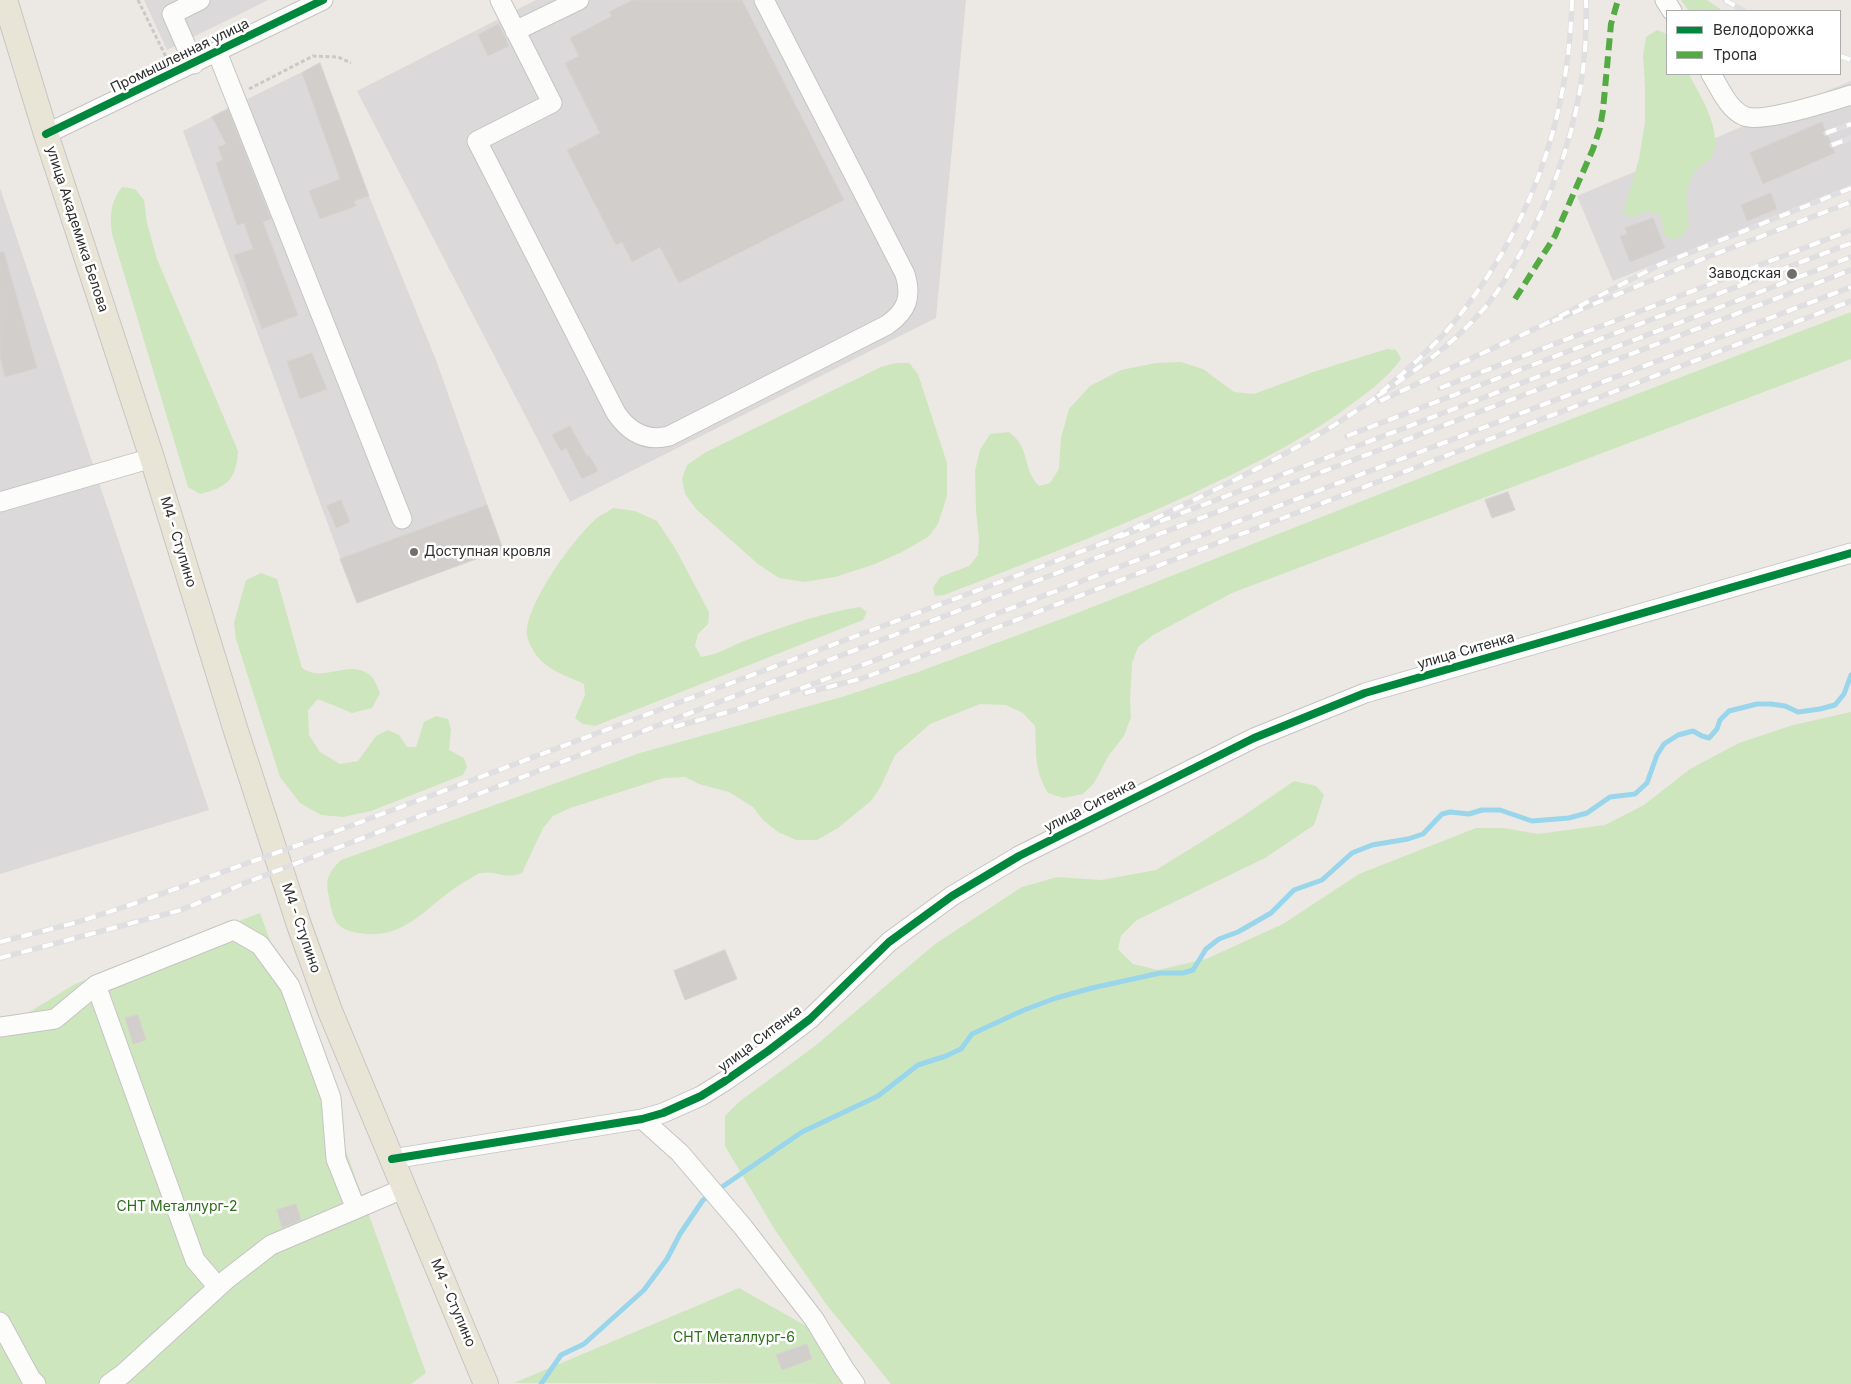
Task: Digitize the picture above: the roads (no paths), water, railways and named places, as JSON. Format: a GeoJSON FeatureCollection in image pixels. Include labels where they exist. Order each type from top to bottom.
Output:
{"type":"FeatureCollection","features":[{"type":"Feature","properties":{"kind":"main road","name":"улица Академика Белова"},"geometry":{"type":"LineString","coordinates":[[5,0],[46,134],[152,458]]}},
{"type":"Feature","properties":{"kind":"main road","name":"М4 - Ступино"},"geometry":{"type":"LineString","coordinates":[[152,458],[233,721],[299,925],[330,1011],[486,1384]]}},
{"type":"Feature","properties":{"kind":"street"},"geometry":{"type":"LineString","coordinates":[[194,64],[172,14],[200,0]]}},
{"type":"Feature","properties":{"kind":"street","name":"Промышленная улица"},"geometry":{"type":"LineString","coordinates":[[46,134],[323,0]]}},
{"type":"Feature","properties":{"kind":"street"},"geometry":{"type":"LineString","coordinates":[[500,0],[552,103],[477,141],[616,413],[633,432],[645,437],[658,439],[670,436],[887,325],[901,313],[908,297],[909,286],[906,274],[764,0]]}},
{"type":"Feature","properties":{"kind":"street"},"geometry":{"type":"LineString","coordinates":[[515,31],[579,0]]}},
{"type":"Feature","properties":{"kind":"street"},"geometry":{"type":"LineString","coordinates":[[217,52],[402,519]]}},
{"type":"Feature","properties":{"kind":"street"},"geometry":{"type":"LineString","coordinates":[[1712,75],[1729,103],[1745,117],[1754,118],[1782,114],[1851,96]]}},
{"type":"Feature","properties":{"kind":"street"},"geometry":{"type":"LineString","coordinates":[[0,502],[152,458]]}},
{"type":"Feature","properties":{"kind":"street","name":"улица Ситенка"},"geometry":{"type":"LineString","coordinates":[[392,1159],[663,1114],[701,1096],[768,1051],[810,1018],[889,942],[960,890],[1019,856],[1254,738],[1365,693],[1851,553]]}},
{"type":"Feature","properties":{"kind":"street"},"geometry":{"type":"LineString","coordinates":[[0,1027],[55,1019],[96,985],[234,930],[260,945],[290,986],[331,1098],[336,1158],[356,1209]]}},
{"type":"Feature","properties":{"kind":"street"},"geometry":{"type":"LineString","coordinates":[[96,985],[195,1260],[218,1287]]}},
{"type":"Feature","properties":{"kind":"street"},"geometry":{"type":"LineString","coordinates":[[642,1119],[680,1153],[743,1227],[814,1319],[855,1384]]}},
{"type":"Feature","properties":{"kind":"street"},"geometry":{"type":"LineString","coordinates":[[109,1384],[123,1374],[218,1287],[271,1245],[405,1188]]}},
{"type":"Feature","properties":{"kind":"street"},"geometry":{"type":"LineString","coordinates":[[0,1322],[31,1379],[36,1384]]}},
{"type":"Feature","properties":{"kind":"waterway"},"geometry":{"type":"LineString","coordinates":[[541,1384],[561,1355],[584,1344],[644,1290],[667,1259],[680,1234],[703,1200],[802,1132],[878,1096],[918,1065],[961,1049],[972,1034],[1024,1010],[1056,998],[1160,973],[1183,973],[1193,970],[1206,949],[1219,939],[1238,932],[1271,913],[1294,890],[1322,880],[1352,853],[1372,845],[1408,839],[1423,834],[1442,814],[1450,812],[1469,814],[1482,810],[1500,810],[1532,821],[1569,818],[1587,813],[1610,797],[1635,794],[1647,783],[1657,755],[1664,744],[1678,735],[1693,731],[1709,738],[1717,729],[1720,720],[1729,711],[1757,704],[1785,706],[1798,712],[1835,705],[1844,694],[1851,675]]}},
{"type":"Feature","properties":{"kind":"railway"},"geometry":{"type":"LineString","coordinates":[[1572,0],[1569,45],[1563,89],[1553,133],[1522,215],[1502,254],[1478,291],[1450,327],[1423,355],[1375,398],[1431,358],[1469,325],[1500,288],[1526,243],[1553,185],[1572,125],[1584,64],[1586,0]]}},
{"type":"Feature","properties":{"kind":"railway"},"geometry":{"type":"LineString","coordinates":[[1725,0],[1742,10]]}},
{"type":"Feature","properties":{"kind":"railway"},"geometry":{"type":"LineString","coordinates":[[1841,56],[1851,60]]}},
{"type":"Feature","properties":{"kind":"railway"},"geometry":{"type":"LineString","coordinates":[[1826,133],[1851,124]]}},
{"type":"Feature","properties":{"kind":"railway"},"geometry":{"type":"LineString","coordinates":[[1832,145],[1851,138]]}},
{"type":"Feature","properties":{"kind":"railway"},"geometry":{"type":"LineString","coordinates":[[1851,188],[1659,265],[1541,326],[1710,256],[1851,202]]}},
{"type":"Feature","properties":{"kind":"railway"},"geometry":{"type":"LineString","coordinates":[[1440,388],[1851,230]]}},
{"type":"Feature","properties":{"kind":"railway"},"geometry":{"type":"LineString","coordinates":[[1347,436],[1851,243]]}},
{"type":"Feature","properties":{"kind":"railway"},"geometry":{"type":"LineString","coordinates":[[1375,398],[1343,420],[1276,459],[1101,544],[1851,257]]}},
{"type":"Feature","properties":{"kind":"railway"},"geometry":{"type":"LineString","coordinates":[[0,958],[181,910],[250,881],[1851,270]]}},
{"type":"Feature","properties":{"kind":"railway"},"geometry":{"type":"LineString","coordinates":[[674,727],[735,710],[805,687],[1851,287]]}},
{"type":"Feature","properties":{"kind":"railway"},"geometry":{"type":"LineString","coordinates":[[805,693],[860,679],[888,669],[1851,301]]}},
{"type":"Feature","properties":{"kind":"railway"},"geometry":{"type":"LineString","coordinates":[[1380,401],[1541,326]]}},
{"type":"Feature","properties":{"kind":"railway"},"geometry":{"type":"LineString","coordinates":[[0,942],[78,922],[127,906],[318,838],[1101,544]]}},
{"type":"Feature","properties":{"kind":"place","name":"Заводская"},"geometry":{"type":"Point","coordinates":[1792,274]}},
{"type":"Feature","properties":{"kind":"place","name":"Доступная кровля"},"geometry":{"type":"Point","coordinates":[414,552]}},
{"type":"Feature","properties":{"kind":"park label","name":"СНТ Металлург-2"},"geometry":{"type":"Point","coordinates":[177,1207]}},
{"type":"Feature","properties":{"kind":"park label","name":"СНТ Металлург-6"},"geometry":{"type":"Point","coordinates":[734,1338]}}]}
